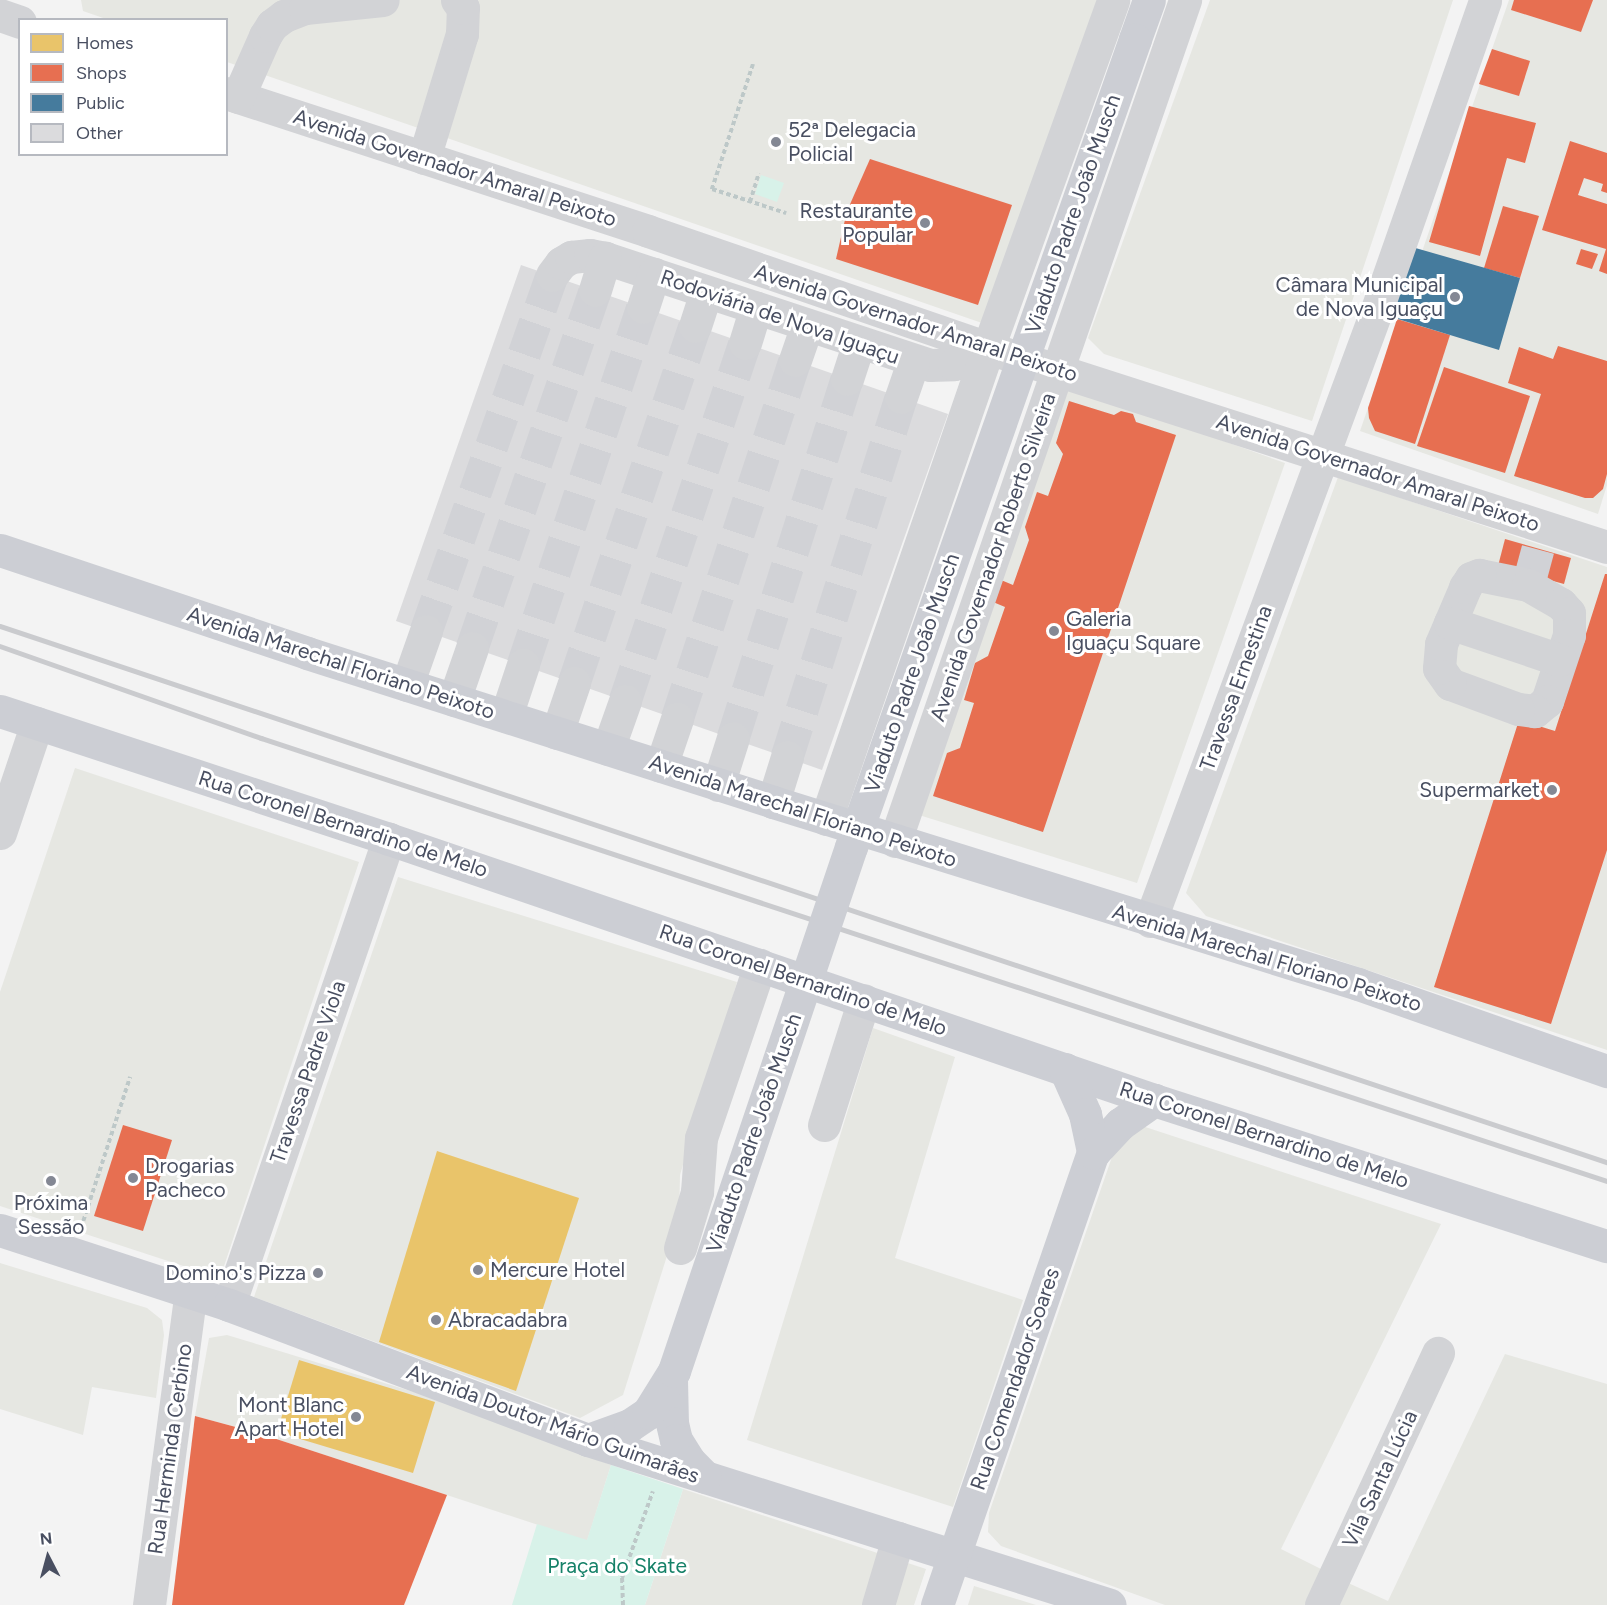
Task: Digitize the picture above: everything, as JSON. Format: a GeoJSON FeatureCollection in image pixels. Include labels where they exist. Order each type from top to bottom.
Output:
{"type":"FeatureCollection","features":[{"type":"Feature","properties":{"kind":"main road","name":"Viaduto Padre João Musch"},"geometry":{"type":"LineString","coordinates":[[588,1440],[630,1425],[648,1413],[672,1376],[848,857],[1149,1]]}},
{"type":"Feature","properties":{"kind":"main road","name":"Avenida Marechal Floriano Peixoto"},"geometry":{"type":"LineString","coordinates":[[0,550],[718,785],[1358,984],[1607,1071]]}},
{"type":"Feature","properties":{"kind":"main road","name":"Rua Coronel Bernardino de Melo"},"geometry":{"type":"LineString","coordinates":[[0,711],[389,839],[1154,1100],[1607,1246]]}},
{"type":"Feature","properties":{"kind":"main road"},"geometry":{"type":"LineString","coordinates":[[1065,1069],[1085,1114],[1093,1153]]}},
{"type":"Feature","properties":{"kind":"main road","name":"Rua Comendador Soares"},"geometry":{"type":"LineString","coordinates":[[937,1605],[1093,1153],[1120,1124],[1154,1100]]}},
{"type":"Feature","properties":{"kind":"main road","name":"Avenida Doutor Mário Guimarães"},"geometry":{"type":"LineString","coordinates":[[0,1230],[229,1305],[588,1440],[1110,1605]]}},
{"type":"Feature","properties":{"kind":"main road","name":"Viaduto Padre João Musch"},"geometry":{"type":"LineString","coordinates":[[672,1376],[672,1423],[676,1440],[690,1462],[705,1477]]}},
{"type":"Feature","properties":{"kind":"street"},"geometry":{"type":"LineString","coordinates":[[232,95],[264,36],[272,25],[284,16],[305,8],[383,0]]}},
{"type":"Feature","properties":{"kind":"street"},"geometry":{"type":"LineString","coordinates":[[424,158],[462,34],[463,8],[457,0]]}},
{"type":"Feature","properties":{"kind":"street"},"geometry":{"type":"LineString","coordinates":[[826,819],[988,348],[1113,0]]}},
{"type":"Feature","properties":{"kind":"street","name":"Avenida Governador Roberto Silveira"},"geometry":{"type":"LineString","coordinates":[[895,841],[1185,0]]}},
{"type":"Feature","properties":{"kind":"street","name":"Travessa Ernestina"},"geometry":{"type":"LineString","coordinates":[[1150,921],[1323,455],[1485,0]]}},
{"type":"Feature","properties":{"kind":"street"},"geometry":{"type":"LineString","coordinates":[[0,15],[18,21]]}},
{"type":"Feature","properties":{"kind":"street","name":"Avenida Governador Amaral Peixoto"},"geometry":{"type":"LineString","coordinates":[[232,95],[988,348],[1323,455],[1535,559],[1607,547]]}},
{"type":"Feature","properties":{"kind":"street","name":"Rodoviária de Nova Iguaçu"},"geometry":{"type":"LineString","coordinates":[[561,266],[590,255],[605,258],[913,362],[930,365],[954,364],[988,348]]}},
{"type":"Feature","properties":{"kind":"street"},"geometry":{"type":"LineString","coordinates":[[595,290],[605,258]]}},
{"type":"Feature","properties":{"kind":"street"},"geometry":{"type":"LineString","coordinates":[[643,307],[654,274]]}},
{"type":"Feature","properties":{"kind":"street"},"geometry":{"type":"LineString","coordinates":[[695,326],[706,293]]}},
{"type":"Feature","properties":{"kind":"street"},"geometry":{"type":"LineString","coordinates":[[745,343],[756,308]]}},
{"type":"Feature","properties":{"kind":"street"},"geometry":{"type":"LineString","coordinates":[[795,360],[807,325]]}},
{"type":"Feature","properties":{"kind":"street"},"geometry":{"type":"LineString","coordinates":[[847,379],[859,343]]}},
{"type":"Feature","properties":{"kind":"street"},"geometry":{"type":"LineString","coordinates":[[902,397],[913,362]]}},
{"type":"Feature","properties":{"kind":"street"},"geometry":{"type":"LineString","coordinates":[[1535,559],[1561,604],[1569,613],[1569,635],[1547,701],[1535,711],[1518,709],[1450,684],[1442,676],[1438,658],[1450,622],[1471,578],[1479,575],[1492,576],[1535,559]]}},
{"type":"Feature","properties":{"kind":"street"},"geometry":{"type":"LineString","coordinates":[[1450,622],[1560,660]]}},
{"type":"Feature","properties":{"kind":"street"},"geometry":{"type":"LineString","coordinates":[[407,685],[426,632]]}},
{"type":"Feature","properties":{"kind":"street"},"geometry":{"type":"LineString","coordinates":[[454,700],[472,648]]}},
{"type":"Feature","properties":{"kind":"street"},"geometry":{"type":"LineString","coordinates":[[506,716],[523,665]]}},
{"type":"Feature","properties":{"kind":"street"},"geometry":{"type":"LineString","coordinates":[[557,733],[574,683]]}},
{"type":"Feature","properties":{"kind":"street"},"geometry":{"type":"LineString","coordinates":[[608,749],[625,701]]}},
{"type":"Feature","properties":{"kind":"street"},"geometry":{"type":"LineString","coordinates":[[661,766],[676,719]]}},
{"type":"Feature","properties":{"kind":"street"},"geometry":{"type":"LineString","coordinates":[[0,833],[37,723]]}},
{"type":"Feature","properties":{"kind":"street"},"geometry":{"type":"LineString","coordinates":[[718,785],[733,738]]}},
{"type":"Feature","properties":{"kind":"street"},"geometry":{"type":"LineString","coordinates":[[773,802],[787,757]]}},
{"type":"Feature","properties":{"kind":"street","name":"Travessa Padre Viola"},"geometry":{"type":"LineString","coordinates":[[229,1305],[389,839]]}},
{"type":"Feature","properties":{"kind":"street"},"geometry":{"type":"LineString","coordinates":[[680,1248],[697,1192],[701,1138],[760,965]]}},
{"type":"Feature","properties":{"kind":"street"},"geometry":{"type":"LineString","coordinates":[[824,1125],[864,1000]]}},
{"type":"Feature","properties":{"kind":"street","name":"Rua Herminda Cerbino"},"geometry":{"type":"LineString","coordinates":[[149,1605],[191,1292]]}},
{"type":"Feature","properties":{"kind":"street","name":"Vila Santa Lúcia"},"geometry":{"type":"LineString","coordinates":[[1321,1605],[1438,1353]]}},
{"type":"Feature","properties":{"kind":"street"},"geometry":{"type":"LineString","coordinates":[[878,1605],[898,1538]]}},
{"type":"Feature","properties":{"kind":"path"},"geometry":{"type":"LineString","coordinates":[[753,64],[712,189],[786,213]]}},
{"type":"Feature","properties":{"kind":"path"},"geometry":{"type":"LineString","coordinates":[[750,202],[759,173]]}},
{"type":"Feature","properties":{"kind":"path"},"geometry":{"type":"LineString","coordinates":[[73,1254],[130,1077]]}},
{"type":"Feature","properties":{"kind":"path"},"geometry":{"type":"LineString","coordinates":[[623,1605],[622,1578],[663,1464]]}},
{"type":"Feature","properties":{"kind":"shaded area"},"geometry":{"type":"Polygon","coordinates":[[[81,0],[1097,0],[982,323],[228,62],[228,18],[103,18],[83,11],[81,0]]]}},
{"type":"Feature","properties":{"kind":"shaded area"},"geometry":{"type":"Polygon","coordinates":[[[1210,0],[1453,0],[1312,421],[1104,354],[1088,338],[1210,0]]]}},
{"type":"Feature","properties":{"kind":"shaded area"},"geometry":{"type":"Polygon","coordinates":[[[1509,0],[1607,0],[1607,485],[1598,514],[1360,431],[1509,0]]]}},
{"type":"Feature","properties":{"kind":"shaded area"},"geometry":{"type":"Polygon","coordinates":[[[1058,382],[1285,463],[1137,883],[919,815],[1058,382]]]}},
{"type":"Feature","properties":{"kind":"shaded area"},"geometry":{"type":"Polygon","coordinates":[[[1338,477],[1607,567],[1607,1050],[1206,916],[1186,893],[1338,477]]]}},
{"type":"Feature","properties":{"kind":"shaded area"},"geometry":{"type":"Polygon","coordinates":[[[75,768],[359,862],[220,1278],[0,1206],[0,992],[75,768]]]}},
{"type":"Feature","properties":{"kind":"shaded area"},"geometry":{"type":"Polygon","coordinates":[[[398,877],[737,982],[680,1175],[679,1218],[623,1395],[580,1418],[254,1297],[398,877]]]}},
{"type":"Feature","properties":{"kind":"shaded area"},"geometry":{"type":"Polygon","coordinates":[[[873,1028],[955,1057],[895,1258],[1023,1300],[953,1507],[747,1440],[873,1028]]]}},
{"type":"Feature","properties":{"kind":"shaded area"},"geometry":{"type":"Polygon","coordinates":[[[1133,1123],[1441,1224],[1281,1549],[1323,1570],[1305,1605],[1165,1605],[1001,1546],[988,1532],[989,1513],[1113,1154],[1133,1123]]]}},
{"type":"Feature","properties":{"kind":"shaded area"},"geometry":{"type":"Polygon","coordinates":[[[0,1263],[147,1308],[162,1320],[164,1335],[156,1398],[92,1387],[83,1435],[0,1409],[0,1263]]]}},
{"type":"Feature","properties":{"kind":"shaded area"},"geometry":{"type":"Polygon","coordinates":[[[227,1335],[450,1403],[611,1465],[587,1541],[258,1433],[195,1416],[209,1338],[227,1335]]]}},
{"type":"Feature","properties":{"kind":"shaded area"},"geometry":{"type":"Polygon","coordinates":[[[1505,1354],[1607,1384],[1607,1605],[1335,1605],[1346,1582],[1388,1601],[1505,1354]]]}},
{"type":"Feature","properties":{"kind":"shaded area"},"geometry":{"type":"Polygon","coordinates":[[[683,1489],[926,1569],[914,1605],[645,1605],[683,1489]]]}},
{"type":"Feature","properties":{"kind":"shaded area"},"geometry":{"type":"Polygon","coordinates":[[[974,1586],[1036,1605],[968,1605],[974,1586]]]}},
{"type":"Feature","properties":{"kind":"green space"},"geometry":{"type":"Polygon","coordinates":[[[761,175],[784,183],[777,202],[755,194],[761,175]]]}},
{"type":"Feature","properties":{"kind":"green space","name":"Praça do Skate"},"geometry":{"type":"Polygon","coordinates":[[[611,1465],[683,1489],[645,1605],[512,1605],[537,1524],[587,1540],[611,1465]]]}},
{"type":"Feature","properties":{"kind":"building: Homes","name":"Mercure Hotel"},"geometry":{"type":"Polygon","coordinates":[[[437,1151],[579,1198],[516,1391],[379,1342],[437,1151]]]}},
{"type":"Feature","properties":{"kind":"building: Homes","name":"Mont Blanc Apart Hotel"},"geometry":{"type":"Polygon","coordinates":[[[299,1360],[435,1402],[413,1473],[277,1432],[299,1360]]]}},
{"type":"Feature","properties":{"kind":"building: Shops"},"geometry":{"type":"Polygon","coordinates":[[[1514,0],[1593,0],[1581,32],[1511,10],[1514,0]]]}},
{"type":"Feature","properties":{"kind":"building: Shops"},"geometry":{"type":"Polygon","coordinates":[[[1492,49],[1530,61],[1519,96],[1479,84],[1492,49]]]}},
{"type":"Feature","properties":{"kind":"building: Shops"},"geometry":{"type":"Polygon","coordinates":[[[1469,106],[1536,123],[1525,163],[1507,158],[1480,256],[1429,242],[1469,106]]]}},
{"type":"Feature","properties":{"kind":"building: Shops"},"geometry":{"type":"Polygon","coordinates":[[[1570,141],[1607,153],[1607,193],[1601,191],[1603,184],[1584,178],[1578,195],[1607,204],[1607,274],[1599,271],[1606,249],[1542,230],[1570,141]]]}},
{"type":"Feature","properties":{"kind":"building: Shops","name":"Restaurante Popular"},"geometry":{"type":"Polygon","coordinates":[[[870,159],[1012,205],[978,305],[836,259],[847,211],[870,159]]]}},
{"type":"Feature","properties":{"kind":"building: Shops"},"geometry":{"type":"Polygon","coordinates":[[[1503,206],[1539,216],[1520,278],[1484,268],[1503,206]]]}},
{"type":"Feature","properties":{"kind":"building: Shops"},"geometry":{"type":"Polygon","coordinates":[[[1581,249],[1598,254],[1592,269],[1576,264],[1581,249]]]}},
{"type":"Feature","properties":{"kind":"building: Shops"},"geometry":{"type":"Polygon","coordinates":[[[1397,319],[1450,335],[1415,444],[1375,431],[1369,418],[1368,408],[1397,319]]]}},
{"type":"Feature","properties":{"kind":"building: Shops"},"geometry":{"type":"Polygon","coordinates":[[[1558,346],[1607,361],[1607,474],[1603,489],[1593,498],[1585,498],[1514,476],[1541,394],[1508,383],[1519,347],[1553,359],[1558,346]]]}},
{"type":"Feature","properties":{"kind":"building: Shops"},"geometry":{"type":"Polygon","coordinates":[[[1444,367],[1530,396],[1505,473],[1417,446],[1444,367]]]}},
{"type":"Feature","properties":{"kind":"building: Shops","name":"Galeria Iguaçu Square"},"geometry":{"type":"Polygon","coordinates":[[[1069,401],[1114,415],[1121,411],[1133,414],[1136,422],[1176,435],[1043,832],[933,796],[947,753],[960,748],[974,703],[964,700],[975,663],[988,656],[1005,607],[993,602],[1001,580],[1013,585],[1029,540],[1025,527],[1037,492],[1048,496],[1063,454],[1056,443],[1069,401]]]}},
{"type":"Feature","properties":{"kind":"building: Shops"},"geometry":{"type":"Polygon","coordinates":[[[1505,539],[1571,558],[1564,584],[1498,566],[1505,539]]]}},
{"type":"Feature","properties":{"kind":"building: Shops","name":"Supermarket"},"geometry":{"type":"Polygon","coordinates":[[[1605,574],[1607,574],[1607,850],[1551,1024],[1434,987],[1519,720],[1555,731],[1605,574]]]}},
{"type":"Feature","properties":{"kind":"building: Shops","name":"Drogarias Pacheco"},"geometry":{"type":"Polygon","coordinates":[[[123,1125],[172,1140],[143,1231],[94,1216],[123,1125]]]}},
{"type":"Feature","properties":{"kind":"building: Shops"},"geometry":{"type":"Polygon","coordinates":[[[195,1416],[258,1433],[447,1495],[404,1605],[172,1605],[195,1416]]]}},
{"type":"Feature","properties":{"kind":"building: Public","name":"Câmara Municipal de Nova Iguaçu"},"geometry":{"type":"Polygon","coordinates":[[[1412,247],[1520,278],[1499,350],[1388,316],[1412,247]]]}},
{"type":"Feature","properties":{"kind":"building: Other"},"geometry":{"type":"Polygon","coordinates":[[[521,265],[948,414],[822,770],[396,621],[521,265]]]}},
{"type":"Feature","properties":{"kind":"tunnel"},"geometry":{"type":"LineString","coordinates":[[426,631],[552,275]]}},
{"type":"Feature","properties":{"kind":"tunnel"},"geometry":{"type":"LineString","coordinates":[[472,648],[595,290]]}},
{"type":"Feature","properties":{"kind":"tunnel"},"geometry":{"type":"LineString","coordinates":[[523,665],[643,307]]}},
{"type":"Feature","properties":{"kind":"tunnel"},"geometry":{"type":"LineString","coordinates":[[574,683],[695,326]]}},
{"type":"Feature","properties":{"kind":"tunnel"},"geometry":{"type":"LineString","coordinates":[[625,701],[745,343]]}},
{"type":"Feature","properties":{"kind":"tunnel"},"geometry":{"type":"LineString","coordinates":[[677,719],[795,360]]}},
{"type":"Feature","properties":{"kind":"tunnel"},"geometry":{"type":"LineString","coordinates":[[733,738],[847,379]]}},
{"type":"Feature","properties":{"kind":"tunnel"},"geometry":{"type":"LineString","coordinates":[[787,757],[901,397]]}},
{"type":"Feature","properties":{"kind":"tunnel"},"geometry":{"type":"LineString","coordinates":[[1531,575],[1538,549]]}},
{"type":"Feature","properties":{"kind":"railway"},"geometry":{"type":"LineString","coordinates":[[0,626],[1607,1162]]}},
{"type":"Feature","properties":{"kind":"railway"},"geometry":{"type":"LineString","coordinates":[[0,646],[261,738],[1607,1181]]}},
{"type":"Feature","properties":{"kind":"place","name":"52ª Delegacia Policial"},"geometry":{"type":"Point","coordinates":[776,142]}},
{"type":"Feature","properties":{"kind":"place","name":"Restaurante Popular"},"geometry":{"type":"Point","coordinates":[925,223]}},
{"type":"Feature","properties":{"kind":"place","name":"Câmara Municipal de Nova Iguaçu"},"geometry":{"type":"Point","coordinates":[1455,297]}},
{"type":"Feature","properties":{"kind":"place","name":"Galeria Iguaçu Square"},"geometry":{"type":"Point","coordinates":[1054,631]}},
{"type":"Feature","properties":{"kind":"place","name":"Supermarket"},"geometry":{"type":"Point","coordinates":[1552,790]}},
{"type":"Feature","properties":{"kind":"place","name":"Drogarias Pacheco"},"geometry":{"type":"Point","coordinates":[133,1178]}},
{"type":"Feature","properties":{"kind":"place","name":"Próxima Sessão"},"geometry":{"type":"Point","coordinates":[51,1181]}},
{"type":"Feature","properties":{"kind":"place","name":"Mercure Hotel"},"geometry":{"type":"Point","coordinates":[478,1270]}},
{"type":"Feature","properties":{"kind":"place","name":"Domino's Pizza"},"geometry":{"type":"Point","coordinates":[318,1273]}},
{"type":"Feature","properties":{"kind":"place","name":"Abracadabra"},"geometry":{"type":"Point","coordinates":[436,1320]}},
{"type":"Feature","properties":{"kind":"place","name":"Mont Blanc Apart Hotel"},"geometry":{"type":"Point","coordinates":[356,1417]}}]}
